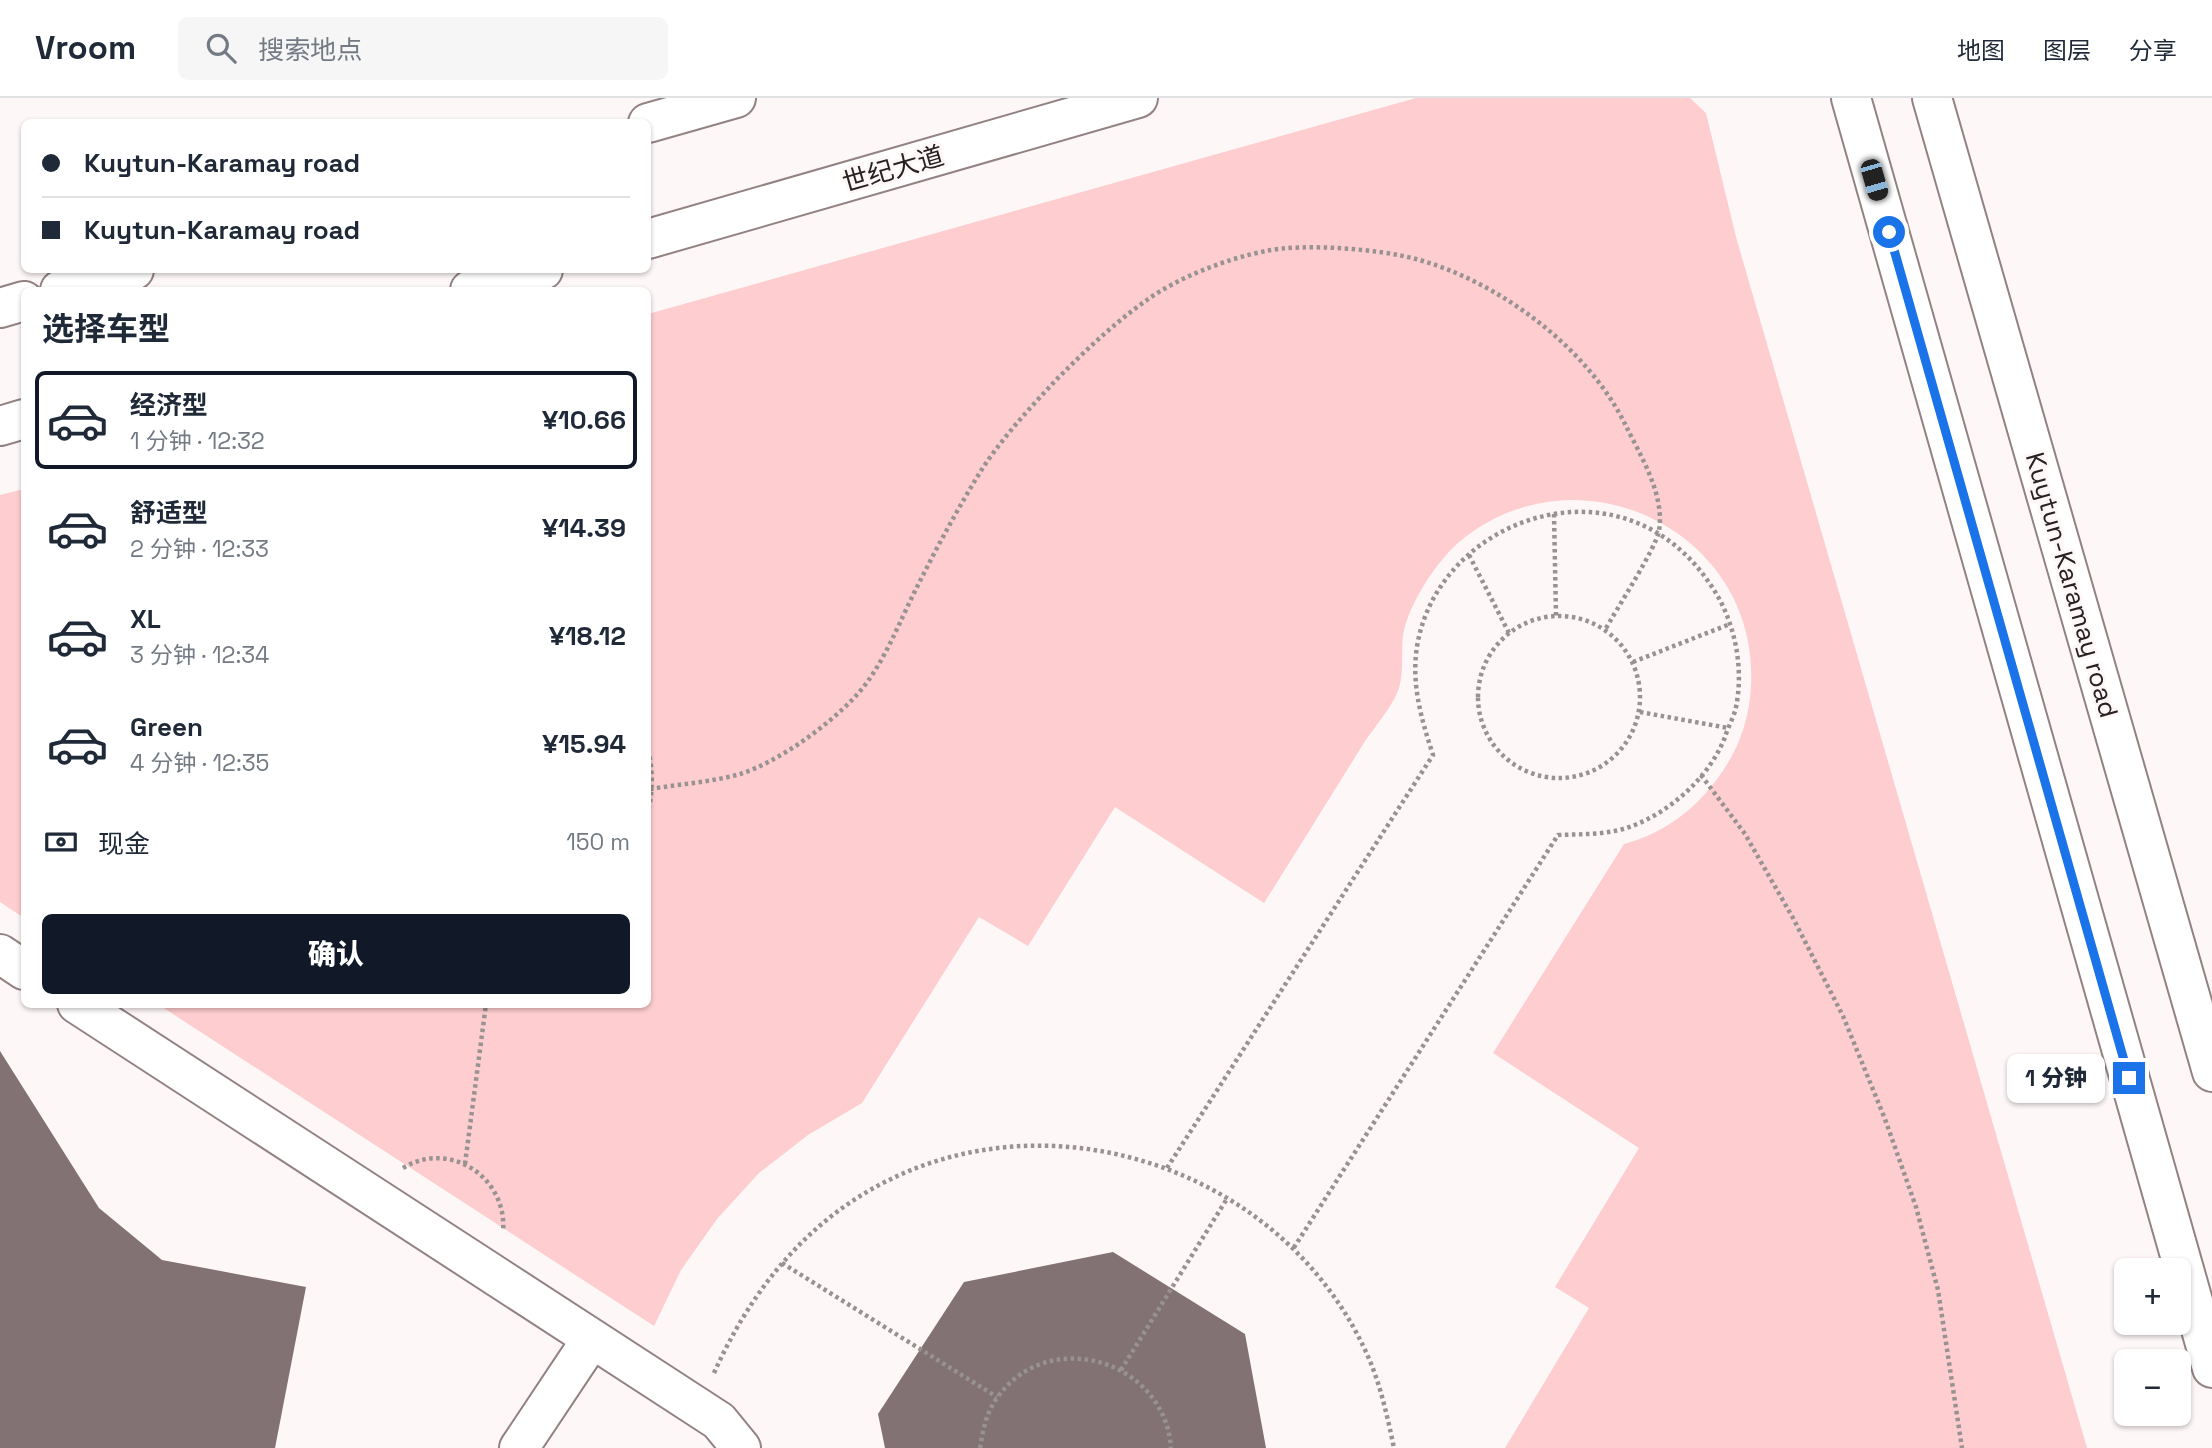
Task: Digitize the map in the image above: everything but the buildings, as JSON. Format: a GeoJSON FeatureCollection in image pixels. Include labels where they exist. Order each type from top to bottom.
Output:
{"type":"FeatureCollection","features":[{"type":"Feature","properties":{"kind":"main road"},"geometry":{"type":"LineString","coordinates":[[651,122],[736,98]]}},
{"type":"Feature","properties":{"kind":"main road","name":"世纪大道"},"geometry":{"type":"LineString","coordinates":[[651,238],[1138,98]]}},
{"type":"Feature","properties":{"kind":"main road"},"geometry":{"type":"LineString","coordinates":[[1851,98],[2212,1368]]}},
{"type":"Feature","properties":{"kind":"main road","name":"Kuytun-Karamay road"},"geometry":{"type":"LineString","coordinates":[[1932,98],[2212,1072]]}},
{"type":"Feature","properties":{"kind":"main road"},"geometry":{"type":"LineString","coordinates":[[71,287],[123,273]]}},
{"type":"Feature","properties":{"kind":"main road"},"geometry":{"type":"LineString","coordinates":[[481,287],[531,273]]}},
{"type":"Feature","properties":{"kind":"main road"},"geometry":{"type":"LineString","coordinates":[[0,307],[21,302]]}},
{"type":"Feature","properties":{"kind":"main road"},"geometry":{"type":"LineString","coordinates":[[0,426],[21,420]]}},
{"type":"Feature","properties":{"kind":"main road"},"geometry":{"type":"LineString","coordinates":[[0,954],[21,968]]}},
{"type":"Feature","properties":{"kind":"main road"},"geometry":{"type":"LineString","coordinates":[[83,1008],[719,1421],[741,1448]]}},
{"type":"Feature","properties":{"kind":"main road"},"geometry":{"type":"LineString","coordinates":[[519,1448],[591,1340]]}},
{"type":"Feature","properties":{"kind":"path"},"geometry":{"type":"LineString","coordinates":[[651,789],[741,773],[803,742],[855,697],[887,650],[918,584],[981,471],[1028,410],[1093,342],[1150,297],[1209,268],[1268,250],[1332,248],[1393,253],[1449,268],[1496,292],[1553,335],[1589,368],[1619,412],[1646,465],[1659,505],[1659,533],[1605,630]]}},
{"type":"Feature","properties":{"kind":"path"},"geometry":{"type":"LineString","coordinates":[[1167,1168],[1433,755],[1417,696],[1415,668],[1418,640],[1431,604],[1451,572],[1485,540],[1526,519],[1571,511],[1616,516],[1659,533],[1698,565],[1725,608],[1739,657],[1736,708],[1717,755],[1681,797],[1633,826],[1605,832],[1559,835],[1293,1249]]}},
{"type":"Feature","properties":{"kind":"path"},"geometry":{"type":"LineString","coordinates":[[1554,514],[1556,616]]}},
{"type":"Feature","properties":{"kind":"path"},"geometry":{"type":"LineString","coordinates":[[1469,555],[1509,633]]}},
{"type":"Feature","properties":{"kind":"path"},"geometry":{"type":"LineString","coordinates":[[1543,616],[1556,616],[1571,616],[1597,625],[1618,640],[1633,662],[1641,687],[1640,712],[1631,738],[1615,758],[1592,772],[1567,779],[1541,777],[1516,767],[1495,749],[1482,725],[1477,697],[1482,669],[1495,645],[1516,627],[1543,616]]}},
{"type":"Feature","properties":{"kind":"path"},"geometry":{"type":"LineString","coordinates":[[1633,662],[1730,624]]}},
{"type":"Feature","properties":{"kind":"path"},"geometry":{"type":"LineString","coordinates":[[1640,712],[1728,728]]}},
{"type":"Feature","properties":{"kind":"path"},"geometry":{"type":"LineString","coordinates":[[1701,774],[1745,834],[1793,918],[1843,1016],[1885,1119],[1916,1206],[1938,1290],[1962,1448]]}},
{"type":"Feature","properties":{"kind":"path"},"geometry":{"type":"LineString","coordinates":[[465,1164],[485,1008]]}},
{"type":"Feature","properties":{"kind":"path"},"geometry":{"type":"LineString","coordinates":[[698,1408],[727,1343],[757,1293],[782,1263],[831,1217],[875,1188],[923,1167],[974,1153],[1026,1146],[1079,1147],[1131,1156],[1167,1168],[1228,1197],[1271,1227],[1309,1264],[1341,1306],[1366,1352],[1384,1401],[1394,1448]]}},
{"type":"Feature","properties":{"kind":"path"},"geometry":{"type":"LineString","coordinates":[[373,1198],[394,1174],[412,1163],[432,1157],[454,1159],[465,1164],[489,1182],[499,1200],[504,1220],[502,1241],[487,1272]]}},
{"type":"Feature","properties":{"kind":"path"},"geometry":{"type":"LineString","coordinates":[[1121,1370],[1228,1197]]}},
{"type":"Feature","properties":{"kind":"path"},"geometry":{"type":"LineString","coordinates":[[782,1263],[997,1397]]}},
{"type":"Feature","properties":{"kind":"path"},"geometry":{"type":"LineString","coordinates":[[980,1448],[984,1424],[997,1397],[1021,1374],[1051,1360],[1084,1357],[1116,1366],[1143,1386],[1162,1413],[1171,1448]]}},
{"type":"Feature","properties":{"kind":"shaded area"},"geometry":{"type":"Polygon","coordinates":[[[1416,98],[1690,98],[1706,113],[1736,237],[2087,1448],[1505,1448],[1589,1308],[1555,1287],[1639,1148],[1493,1053],[1624,844],[1663,828],[1685,813],[1705,794],[1722,772],[1740,738],[1750,700],[1746,632],[1727,586],[1696,548],[1655,520],[1609,504],[1560,501],[1511,511],[1454,546],[1426,582],[1411,609],[1403,635],[1401,675],[1396,695],[1264,903],[1115,807],[1028,946],[979,917],[862,1103],[808,1135],[759,1173],[717,1219],[681,1270],[654,1326],[164,1008],[651,1008],[651,313],[1416,98]]]}},
{"type":"Feature","properties":{"kind":"shaded area"},"geometry":{"type":"Polygon","coordinates":[[[21,490],[21,916],[0,902],[0,495],[21,490]]]}},
{"type":"Feature","properties":{"kind":"route"},"geometry":{"type":"LineString","coordinates":[[1889,232],[2129,1078]]}}]}
